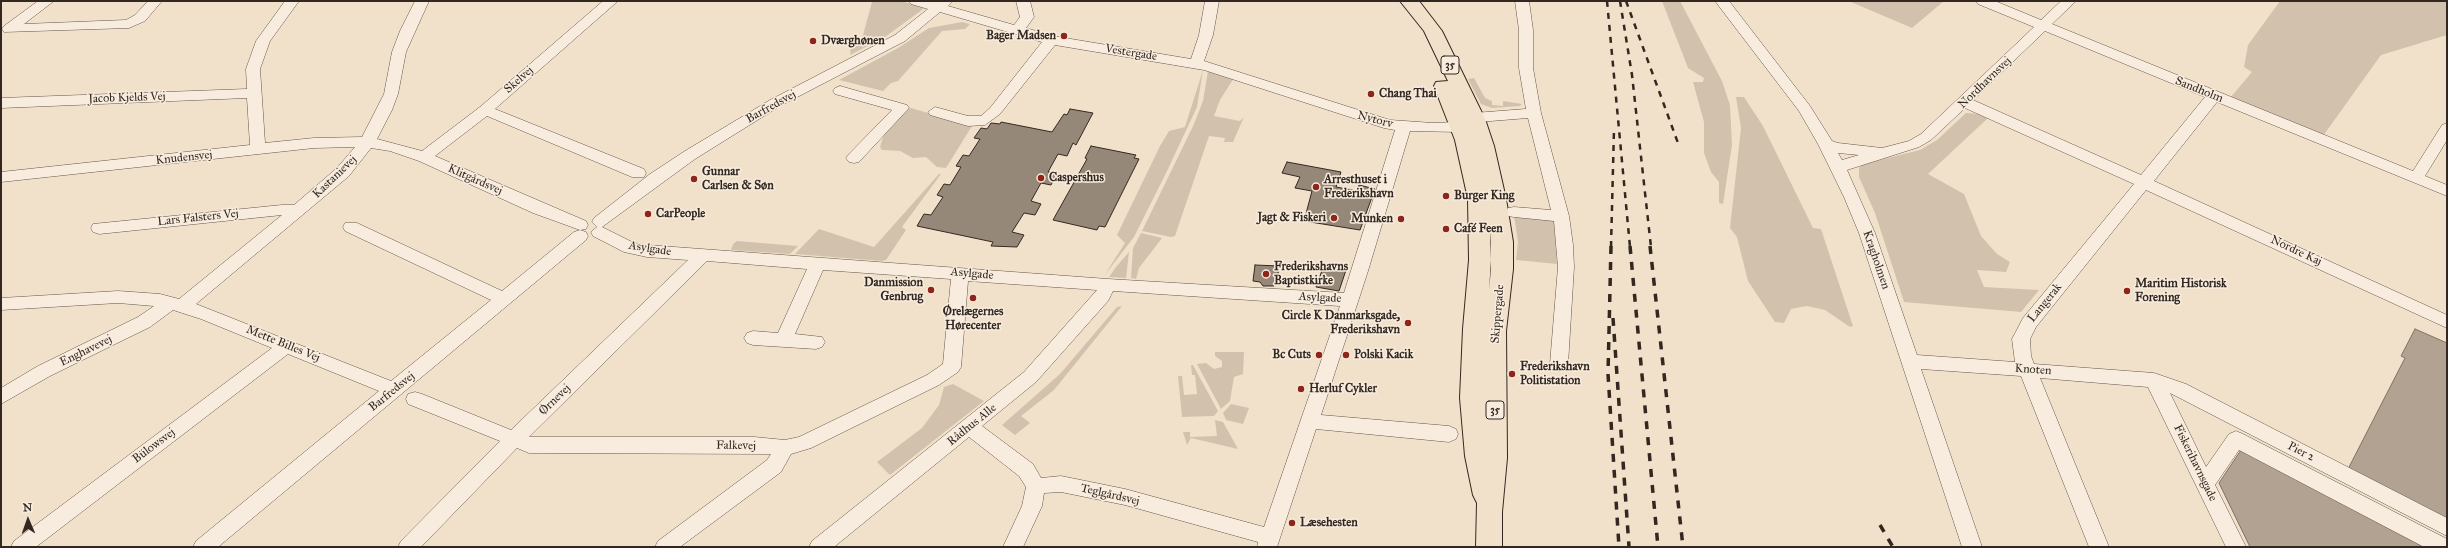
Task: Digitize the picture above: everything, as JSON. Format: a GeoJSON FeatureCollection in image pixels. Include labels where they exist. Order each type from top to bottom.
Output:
{"type":"FeatureCollection","features":[{"type":"Feature","properties":{"kind":"main road","name":"35"},"geometry":{"type":"LineString","coordinates":[[1412,7],[1446,56],[1464,121]]}},
{"type":"Feature","properties":{"kind":"main road","name":"Skippergade"},"geometry":{"type":"LineString","coordinates":[[1464,121],[1475,181],[1479,217],[1480,260],[1472,356],[1472,398],[1477,456],[1489,512],[1489,547]]}},
{"type":"Feature","properties":{"kind":"street"},"geometry":{"type":"LineString","coordinates":[[5,32],[47,1]]}},
{"type":"Feature","properties":{"kind":"street"},"geometry":{"type":"LineString","coordinates":[[5,32],[129,24],[140,18],[155,1]]}},
{"type":"Feature","properties":{"kind":"street"},"geometry":{"type":"LineString","coordinates":[[258,149],[253,69],[257,54],[263,41],[292,1]]}},
{"type":"Feature","properties":{"kind":"street","name":"Kastanievej"},"geometry":{"type":"LineString","coordinates":[[177,305],[298,211],[343,172],[367,142],[385,110],[391,94],[399,52],[407,31],[422,1]]}},
{"type":"Feature","properties":{"kind":"street","name":"Skelvej"},"geometry":{"type":"LineString","coordinates":[[424,157],[485,110],[611,1]]}},
{"type":"Feature","properties":{"kind":"street","name":"Vestergade"},"geometry":{"type":"LineString","coordinates":[[916,1],[943,5],[1051,40],[1196,64],[1243,76],[1345,112]]}},
{"type":"Feature","properties":{"kind":"street"},"geometry":{"type":"LineString","coordinates":[[1017,30],[1027,17],[1022,1]]}},
{"type":"Feature","properties":{"kind":"street"},"geometry":{"type":"LineString","coordinates":[[1196,64],[1206,35],[1212,1]]}},
{"type":"Feature","properties":{"kind":"street"},"geometry":{"type":"LineString","coordinates":[[1522,1],[1526,30],[1526,68],[1534,113],[1561,216],[1566,268],[1559,364]]}},
{"type":"Feature","properties":{"kind":"street","name":"Kragholmen"},"geometry":{"type":"LineString","coordinates":[[1722,1],[1805,109],[1826,144],[1838,168],[1867,233],[1972,547]]}},
{"type":"Feature","properties":{"kind":"street","name":"Sandholm"},"geometry":{"type":"LineString","coordinates":[[1983,1],[2447,190]]}},
{"type":"Feature","properties":{"kind":"street","name":"Nordhavnsvej"},"geometry":{"type":"LineString","coordinates":[[1838,168],[1914,144],[1926,137],[1965,102],[2069,1]]}},
{"type":"Feature","properties":{"kind":"street","name":"Barfredsvej"},"geometry":{"type":"LineString","coordinates":[[600,227],[656,178],[775,104],[900,38],[943,5]]}},
{"type":"Feature","properties":{"kind":"street"},"geometry":{"type":"LineString","coordinates":[[934,112],[968,121],[980,122],[986,119],[996,111],[1051,40]]}},
{"type":"Feature","properties":{"kind":"street"},"geometry":{"type":"LineString","coordinates":[[840,91],[902,108],[854,158]]}},
{"type":"Feature","properties":{"kind":"street","name":"Jacob Kjelds Vej"},"geometry":{"type":"LineString","coordinates":[[1,103],[254,92]]}},
{"type":"Feature","properties":{"kind":"street","name":"Langerak"},"geometry":{"type":"LineString","coordinates":[[2100,547],[2027,370],[2020,347],[2024,330],[2028,323],[2214,96]]}},
{"type":"Feature","properties":{"kind":"street","name":"Nordre Kaj"},"geometry":{"type":"LineString","coordinates":[[1965,102],[2447,322]]}},
{"type":"Feature","properties":{"kind":"street"},"geometry":{"type":"LineString","coordinates":[[485,110],[638,173]]}},
{"type":"Feature","properties":{"kind":"street","name":"Nytorv"},"geometry":{"type":"LineString","coordinates":[[1345,112],[1389,125],[1417,129],[1464,121],[1534,113]]}},
{"type":"Feature","properties":{"kind":"street"},"geometry":{"type":"LineString","coordinates":[[1269,542],[1349,300],[1404,127]]}},
{"type":"Feature","properties":{"kind":"street"},"geometry":{"type":"LineString","coordinates":[[2416,178],[2447,128]]}},
{"type":"Feature","properties":{"kind":"street","name":"Knudensvej"},"geometry":{"type":"LineString","coordinates":[[1,178],[314,143],[367,142]]}},
{"type":"Feature","properties":{"kind":"street","name":"Klitgårdsvej"},"geometry":{"type":"LineString","coordinates":[[367,142],[392,146],[424,157],[539,209],[580,231]]}},
{"type":"Feature","properties":{"kind":"street","name":"Nordhavnsvej"},"geometry":{"type":"LineString","coordinates":[[1826,144],[1836,148],[1892,151]]}},
{"type":"Feature","properties":{"kind":"street","name":"Lars Falsters Vej"},"geometry":{"type":"LineString","coordinates":[[99,228],[282,210],[298,211]]}},
{"type":"Feature","properties":{"kind":"street"},"geometry":{"type":"LineString","coordinates":[[1514,212],[1561,216]]}},
{"type":"Feature","properties":{"kind":"street"},"geometry":{"type":"LineString","coordinates":[[580,231],[592,221],[600,227]]}},
{"type":"Feature","properties":{"kind":"street"},"geometry":{"type":"LineString","coordinates":[[351,226],[504,299]]}},
{"type":"Feature","properties":{"kind":"street","name":"Asylgade"},"geometry":{"type":"LineString","coordinates":[[600,227],[630,248],[703,255],[1108,285],[1349,300]]}},
{"type":"Feature","properties":{"kind":"street","name":"Barfredsvej"},"geometry":{"type":"LineString","coordinates":[[203,547],[504,299],[580,231]]}},
{"type":"Feature","properties":{"kind":"street","name":"Ørnevej"},"geometry":{"type":"LineString","coordinates":[[408,547],[513,440],[703,255]]}},
{"type":"Feature","properties":{"kind":"street"},"geometry":{"type":"LineString","coordinates":[[784,340],[818,263]]}},
{"type":"Feature","properties":{"kind":"street","name":"Falkevej"},"geometry":{"type":"LineString","coordinates":[[415,399],[513,440],[529,445],[754,445],[785,448],[804,443],[933,380],[952,367],[960,273]]}},
{"type":"Feature","properties":{"kind":"street","name":"Rådhus Alle"},"geometry":{"type":"LineString","coordinates":[[819,547],[970,427],[1030,377],[1055,352],[1102,297],[1108,285]]}},
{"type":"Feature","properties":{"kind":"street","name":"Mette Billes Vej"},"geometry":{"type":"LineString","coordinates":[[1,304],[118,297],[160,300],[207,314],[394,390]]}},
{"type":"Feature","properties":{"kind":"street","name":"Enghavevej"},"geometry":{"type":"LineString","coordinates":[[1,397],[44,372],[177,305]]}},
{"type":"Feature","properties":{"kind":"street"},"geometry":{"type":"LineString","coordinates":[[753,338],[816,342]]}},
{"type":"Feature","properties":{"kind":"street","name":"Bülowsvej"},"geometry":{"type":"LineString","coordinates":[[21,547],[287,346]]}},
{"type":"Feature","properties":{"kind":"street","name":"Knoten"},"geometry":{"type":"LineString","coordinates":[[1911,361],[2154,380]]}},
{"type":"Feature","properties":{"kind":"street","name":"Fiskerihavnsgade"},"geometry":{"type":"LineString","coordinates":[[2154,380],[2236,547]]}},
{"type":"Feature","properties":{"kind":"street","name":"Pier 2"},"geometry":{"type":"LineString","coordinates":[[2154,380],[2179,389],[2447,528]]}},
{"type":"Feature","properties":{"kind":"street"},"geometry":{"type":"LineString","coordinates":[[1309,421],[1449,434]]}},
{"type":"Feature","properties":{"kind":"street"},"geometry":{"type":"LineString","coordinates":[[970,427],[1026,470],[1036,486],[1032,506],[1012,547]]}},
{"type":"Feature","properties":{"kind":"street","name":"Pier 2"},"geometry":{"type":"LineString","coordinates":[[2205,484],[2236,439],[2443,547]]}},
{"type":"Feature","properties":{"kind":"street"},"geometry":{"type":"LineString","coordinates":[[666,547],[774,466],[785,448]]}},
{"type":"Feature","properties":{"kind":"street","name":"Teglgårdsvej"},"geometry":{"type":"LineString","coordinates":[[1036,486],[1061,484],[1125,497],[1269,542]]}},
{"type":"Feature","properties":{"kind":"shaded area"},"geometry":{"type":"Polygon","coordinates":[[[865,1],[900,1],[926,7],[885,37],[850,55],[851,46],[860,46],[872,2],[865,1]]]}},
{"type":"Feature","properties":{"kind":"shaded area"},"geometry":{"type":"Polygon","coordinates":[[[1662,1],[1680,1],[1722,81],[1730,105],[1732,145],[1723,204],[1719,203],[1719,182],[1711,172],[1704,153],[1704,122],[1693,82],[1703,82],[1704,78],[1688,68],[1662,1]]]}},
{"type":"Feature","properties":{"kind":"shaded area"},"geometry":{"type":"Polygon","coordinates":[[[1944,1],[1912,28],[1851,2],[1944,1]]]}},
{"type":"Feature","properties":{"kind":"shaded area"},"geometry":{"type":"Polygon","coordinates":[[[2280,1],[2447,1],[2447,35],[2381,55],[2323,136],[2230,98],[2252,72],[2244,67],[2248,45],[2280,1]]]}},
{"type":"Feature","properties":{"kind":"shaded area"},"geometry":{"type":"Polygon","coordinates":[[[962,22],[970,24],[965,29],[942,31],[898,81],[891,83],[883,91],[839,80],[898,48],[929,28],[962,22]]]}},
{"type":"Feature","properties":{"kind":"shaded area"},"geometry":{"type":"Polygon","coordinates":[[[1203,70],[1197,107],[1168,169],[1134,237],[1104,276],[1125,243],[1117,235],[1160,146],[1169,131],[1185,127],[1203,70]]]}},
{"type":"Feature","properties":{"kind":"shaded area"},"geometry":{"type":"Polygon","coordinates":[[[1208,71],[1234,78],[1220,100],[1214,116],[1240,121],[1244,117],[1233,142],[1224,142],[1225,138],[1209,136],[1175,236],[1171,237],[1142,231],[1194,124],[1203,101],[1208,71]]]}},
{"type":"Feature","properties":{"kind":"shaded area"},"geometry":{"type":"Polygon","coordinates":[[[1474,78],[1485,98],[1492,101],[1492,105],[1503,106],[1503,101],[1522,104],[1520,106],[1492,108],[1481,104],[1468,79],[1474,78]]]}},
{"type":"Feature","properties":{"kind":"shaded area"},"geometry":{"type":"Polygon","coordinates":[[[1736,97],[1744,97],[1763,126],[1813,228],[1821,229],[1853,326],[1850,327],[1825,310],[1807,306],[1791,309],[1784,323],[1775,322],[1748,281],[1737,237],[1730,228],[1741,128],[1736,97]]]}},
{"type":"Feature","properties":{"kind":"shaded area"},"geometry":{"type":"Polygon","coordinates":[[[911,108],[972,126],[946,168],[937,167],[926,157],[913,158],[900,151],[882,150],[880,147],[884,134],[905,109],[911,108]]]}},
{"type":"Feature","properties":{"kind":"shaded area"},"geometry":{"type":"Polygon","coordinates":[[[1966,113],[1979,114],[1988,118],[1928,174],[1964,194],[1981,236],[1997,254],[2010,262],[2006,272],[1977,270],[1984,287],[2039,290],[2021,312],[1904,302],[1875,213],[1859,177],[1859,168],[1863,164],[1920,150],[1937,140],[1966,113]]]}},
{"type":"Feature","properties":{"kind":"shaded area"},"geometry":{"type":"Polygon","coordinates":[[[939,174],[941,174],[902,227],[906,230],[886,260],[882,261],[795,254],[819,229],[874,247],[939,174]]]}},
{"type":"Feature","properties":{"kind":"shaded area"},"geometry":{"type":"Polygon","coordinates":[[[1514,215],[1554,219],[1557,264],[1516,260],[1518,242],[1514,215]]]}},
{"type":"Feature","properties":{"kind":"shaded area"},"geometry":{"type":"Polygon","coordinates":[[[1141,233],[1162,238],[1139,268],[1136,279],[1131,278],[1133,248],[1141,233]]]}},
{"type":"Feature","properties":{"kind":"shaded area"},"geometry":{"type":"Polygon","coordinates":[[[737,241],[798,246],[790,254],[731,250],[733,244],[737,241]]]}},
{"type":"Feature","properties":{"kind":"shaded area"},"geometry":{"type":"Polygon","coordinates":[[[1129,252],[1126,278],[1109,277],[1116,267],[1129,252]]]}},
{"type":"Feature","properties":{"kind":"shaded area"},"geometry":{"type":"Polygon","coordinates":[[[1122,306],[1054,390],[1021,416],[1030,423],[1015,435],[1002,425],[1060,374],[1117,307],[1122,306]]]}},
{"type":"Feature","properties":{"kind":"shaded area"},"geometry":{"type":"Polygon","coordinates":[[[2415,329],[2447,343],[2447,519],[2348,469],[2405,358],[2401,356],[2415,329]]]}},
{"type":"Feature","properties":{"kind":"shaded area"},"geometry":{"type":"Polygon","coordinates":[[[1215,352],[1244,352],[1243,374],[1234,377],[1230,401],[1221,409],[1197,364],[1206,363],[1214,369],[1222,367],[1222,361],[1215,356],[1215,352]]]}},
{"type":"Feature","properties":{"kind":"shaded area"},"geometry":{"type":"Polygon","coordinates":[[[1191,365],[1193,365],[1218,411],[1214,416],[1182,417],[1178,376],[1182,376],[1184,395],[1197,394],[1195,375],[1192,375],[1191,365]]]}},
{"type":"Feature","properties":{"kind":"shaded area"},"geometry":{"type":"Polygon","coordinates":[[[953,384],[984,401],[890,475],[877,462],[922,428],[939,405],[944,387],[953,384]]]}},
{"type":"Feature","properties":{"kind":"shaded area"},"geometry":{"type":"Polygon","coordinates":[[[1231,404],[1249,408],[1243,424],[1226,420],[1223,413],[1231,404]]]}},
{"type":"Feature","properties":{"kind":"shaded area"},"geometry":{"type":"Polygon","coordinates":[[[1215,420],[1223,422],[1238,449],[1191,438],[1187,445],[1183,432],[1190,432],[1190,437],[1217,436],[1215,420]]]}},
{"type":"Feature","properties":{"kind":"shaded area"},"geometry":{"type":"Polygon","coordinates":[[[2241,450],[2424,547],[2250,547],[2219,483],[2241,450]]]}},
{"type":"Feature","properties":{"kind":"building","name":"Caspershus"},"geometry":{"type":"Polygon","coordinates":[[[1070,109],[1093,113],[1076,145],[1073,143],[1067,156],[1058,154],[1048,172],[1057,173],[1051,185],[1041,183],[1031,201],[1041,204],[1035,215],[1024,213],[1012,232],[1024,235],[1017,247],[991,246],[993,242],[917,226],[924,214],[931,215],[943,197],[937,195],[944,184],[950,185],[961,167],[956,166],[963,155],[969,156],[980,139],[974,138],[981,128],[987,129],[991,123],[1000,124],[1001,122],[1052,132],[1064,114],[1067,115],[1070,109]]]}},
{"type":"Feature","properties":{"kind":"building"},"geometry":{"type":"Polygon","coordinates":[[[1091,146],[1136,155],[1134,158],[1139,159],[1105,227],[1099,226],[1097,230],[1053,220],[1087,159],[1085,158],[1091,146]]]}},
{"type":"Feature","properties":{"kind":"building"},"geometry":{"type":"Polygon","coordinates":[[[1287,162],[1341,172],[1336,187],[1357,191],[1359,185],[1375,189],[1360,230],[1304,221],[1312,191],[1295,188],[1300,177],[1282,173],[1287,162]]]}},
{"type":"Feature","properties":{"kind":"building","name":"Frederikshavns Baptistkirke"},"geometry":{"type":"Polygon","coordinates":[[[1255,265],[1279,266],[1277,284],[1274,284],[1274,286],[1263,286],[1260,282],[1253,281],[1255,265]]]}},
{"type":"Feature","properties":{"kind":"building"},"geometry":{"type":"Polygon","coordinates":[[[1324,265],[1346,270],[1339,291],[1316,287],[1324,265]]]}},
{"type":"Feature","properties":{"kind":"railway"},"geometry":{"type":"LineString","coordinates":[[1607,1],[1630,247]]}},
{"type":"Feature","properties":{"kind":"railway"},"geometry":{"type":"LineString","coordinates":[[1620,1],[1632,75],[1651,247]]}},
{"type":"Feature","properties":{"kind":"railway"},"geometry":{"type":"LineString","coordinates":[[1626,1],[1678,143]]}},
{"type":"Feature","properties":{"kind":"railway"},"geometry":{"type":"LineString","coordinates":[[1611,247],[1614,129]]}},
{"type":"Feature","properties":{"kind":"railway"},"geometry":{"type":"LineString","coordinates":[[1611,246],[1608,374],[1619,547]]}},
{"type":"Feature","properties":{"kind":"railway"},"geometry":{"type":"LineString","coordinates":[[1630,246],[1658,547]]}},
{"type":"Feature","properties":{"kind":"railway"},"geometry":{"type":"LineString","coordinates":[[1650,246],[1683,547]]}},
{"type":"Feature","properties":{"kind":"railway"},"geometry":{"type":"LineString","coordinates":[[1613,318],[1629,547]]}},
{"type":"Feature","properties":{"kind":"railway"},"geometry":{"type":"LineString","coordinates":[[1880,525],[1893,547]]}},
{"type":"Feature","properties":{"kind":"place","name":"Bager Madsen"},"geometry":{"type":"Point","coordinates":[1064,36]}},
{"type":"Feature","properties":{"kind":"place","name":"Dværghønen"},"geometry":{"type":"Point","coordinates":[813,41]}},
{"type":"Feature","properties":{"kind":"place","name":"Chang Thai"},"geometry":{"type":"Point","coordinates":[1371,94]}},
{"type":"Feature","properties":{"kind":"place","name":"Caspershus"},"geometry":{"type":"Point","coordinates":[1041,178]}},
{"type":"Feature","properties":{"kind":"place","name":"Gunnar Carlsen & Søn"},"geometry":{"type":"Point","coordinates":[694,179]}},
{"type":"Feature","properties":{"kind":"place","name":"Arresthuset i Frederikshavn"},"geometry":{"type":"Point","coordinates":[1316,187]}},
{"type":"Feature","properties":{"kind":"place","name":"Burger King"},"geometry":{"type":"Point","coordinates":[1446,196]}},
{"type":"Feature","properties":{"kind":"place","name":"CarPeople"},"geometry":{"type":"Point","coordinates":[648,214]}},
{"type":"Feature","properties":{"kind":"place","name":"Jagt & Fiskeri"},"geometry":{"type":"Point","coordinates":[1334,218]}},
{"type":"Feature","properties":{"kind":"place","name":"Munken"},"geometry":{"type":"Point","coordinates":[1401,219]}},
{"type":"Feature","properties":{"kind":"place","name":"Café Feen"},"geometry":{"type":"Point","coordinates":[1446,229]}},
{"type":"Feature","properties":{"kind":"place","name":"Frederikshavns Baptistkirke"},"geometry":{"type":"Point","coordinates":[1266,274]}},
{"type":"Feature","properties":{"kind":"place","name":"Danmission Genbrug"},"geometry":{"type":"Point","coordinates":[931,290]}},
{"type":"Feature","properties":{"kind":"place","name":"Maritim Historisk Forening"},"geometry":{"type":"Point","coordinates":[2127,291]}},
{"type":"Feature","properties":{"kind":"place","name":"Ørelægernes Hørecenter"},"geometry":{"type":"Point","coordinates":[973,298]}},
{"type":"Feature","properties":{"kind":"place","name":"Circle K Danmarksgade, Frederikshavn"},"geometry":{"type":"Point","coordinates":[1408,323]}},
{"type":"Feature","properties":{"kind":"place","name":"Bc Cuts"},"geometry":{"type":"Point","coordinates":[1319,355]}},
{"type":"Feature","properties":{"kind":"place","name":"Polski Kacik"},"geometry":{"type":"Point","coordinates":[1346,355]}},
{"type":"Feature","properties":{"kind":"place","name":"Frederikshavn Politistation"},"geometry":{"type":"Point","coordinates":[1512,374]}},
{"type":"Feature","properties":{"kind":"place","name":"Herluf Cykler"},"geometry":{"type":"Point","coordinates":[1301,389]}},
{"type":"Feature","properties":{"kind":"place","name":"Læsehesten"},"geometry":{"type":"Point","coordinates":[1292,523]}}]}
